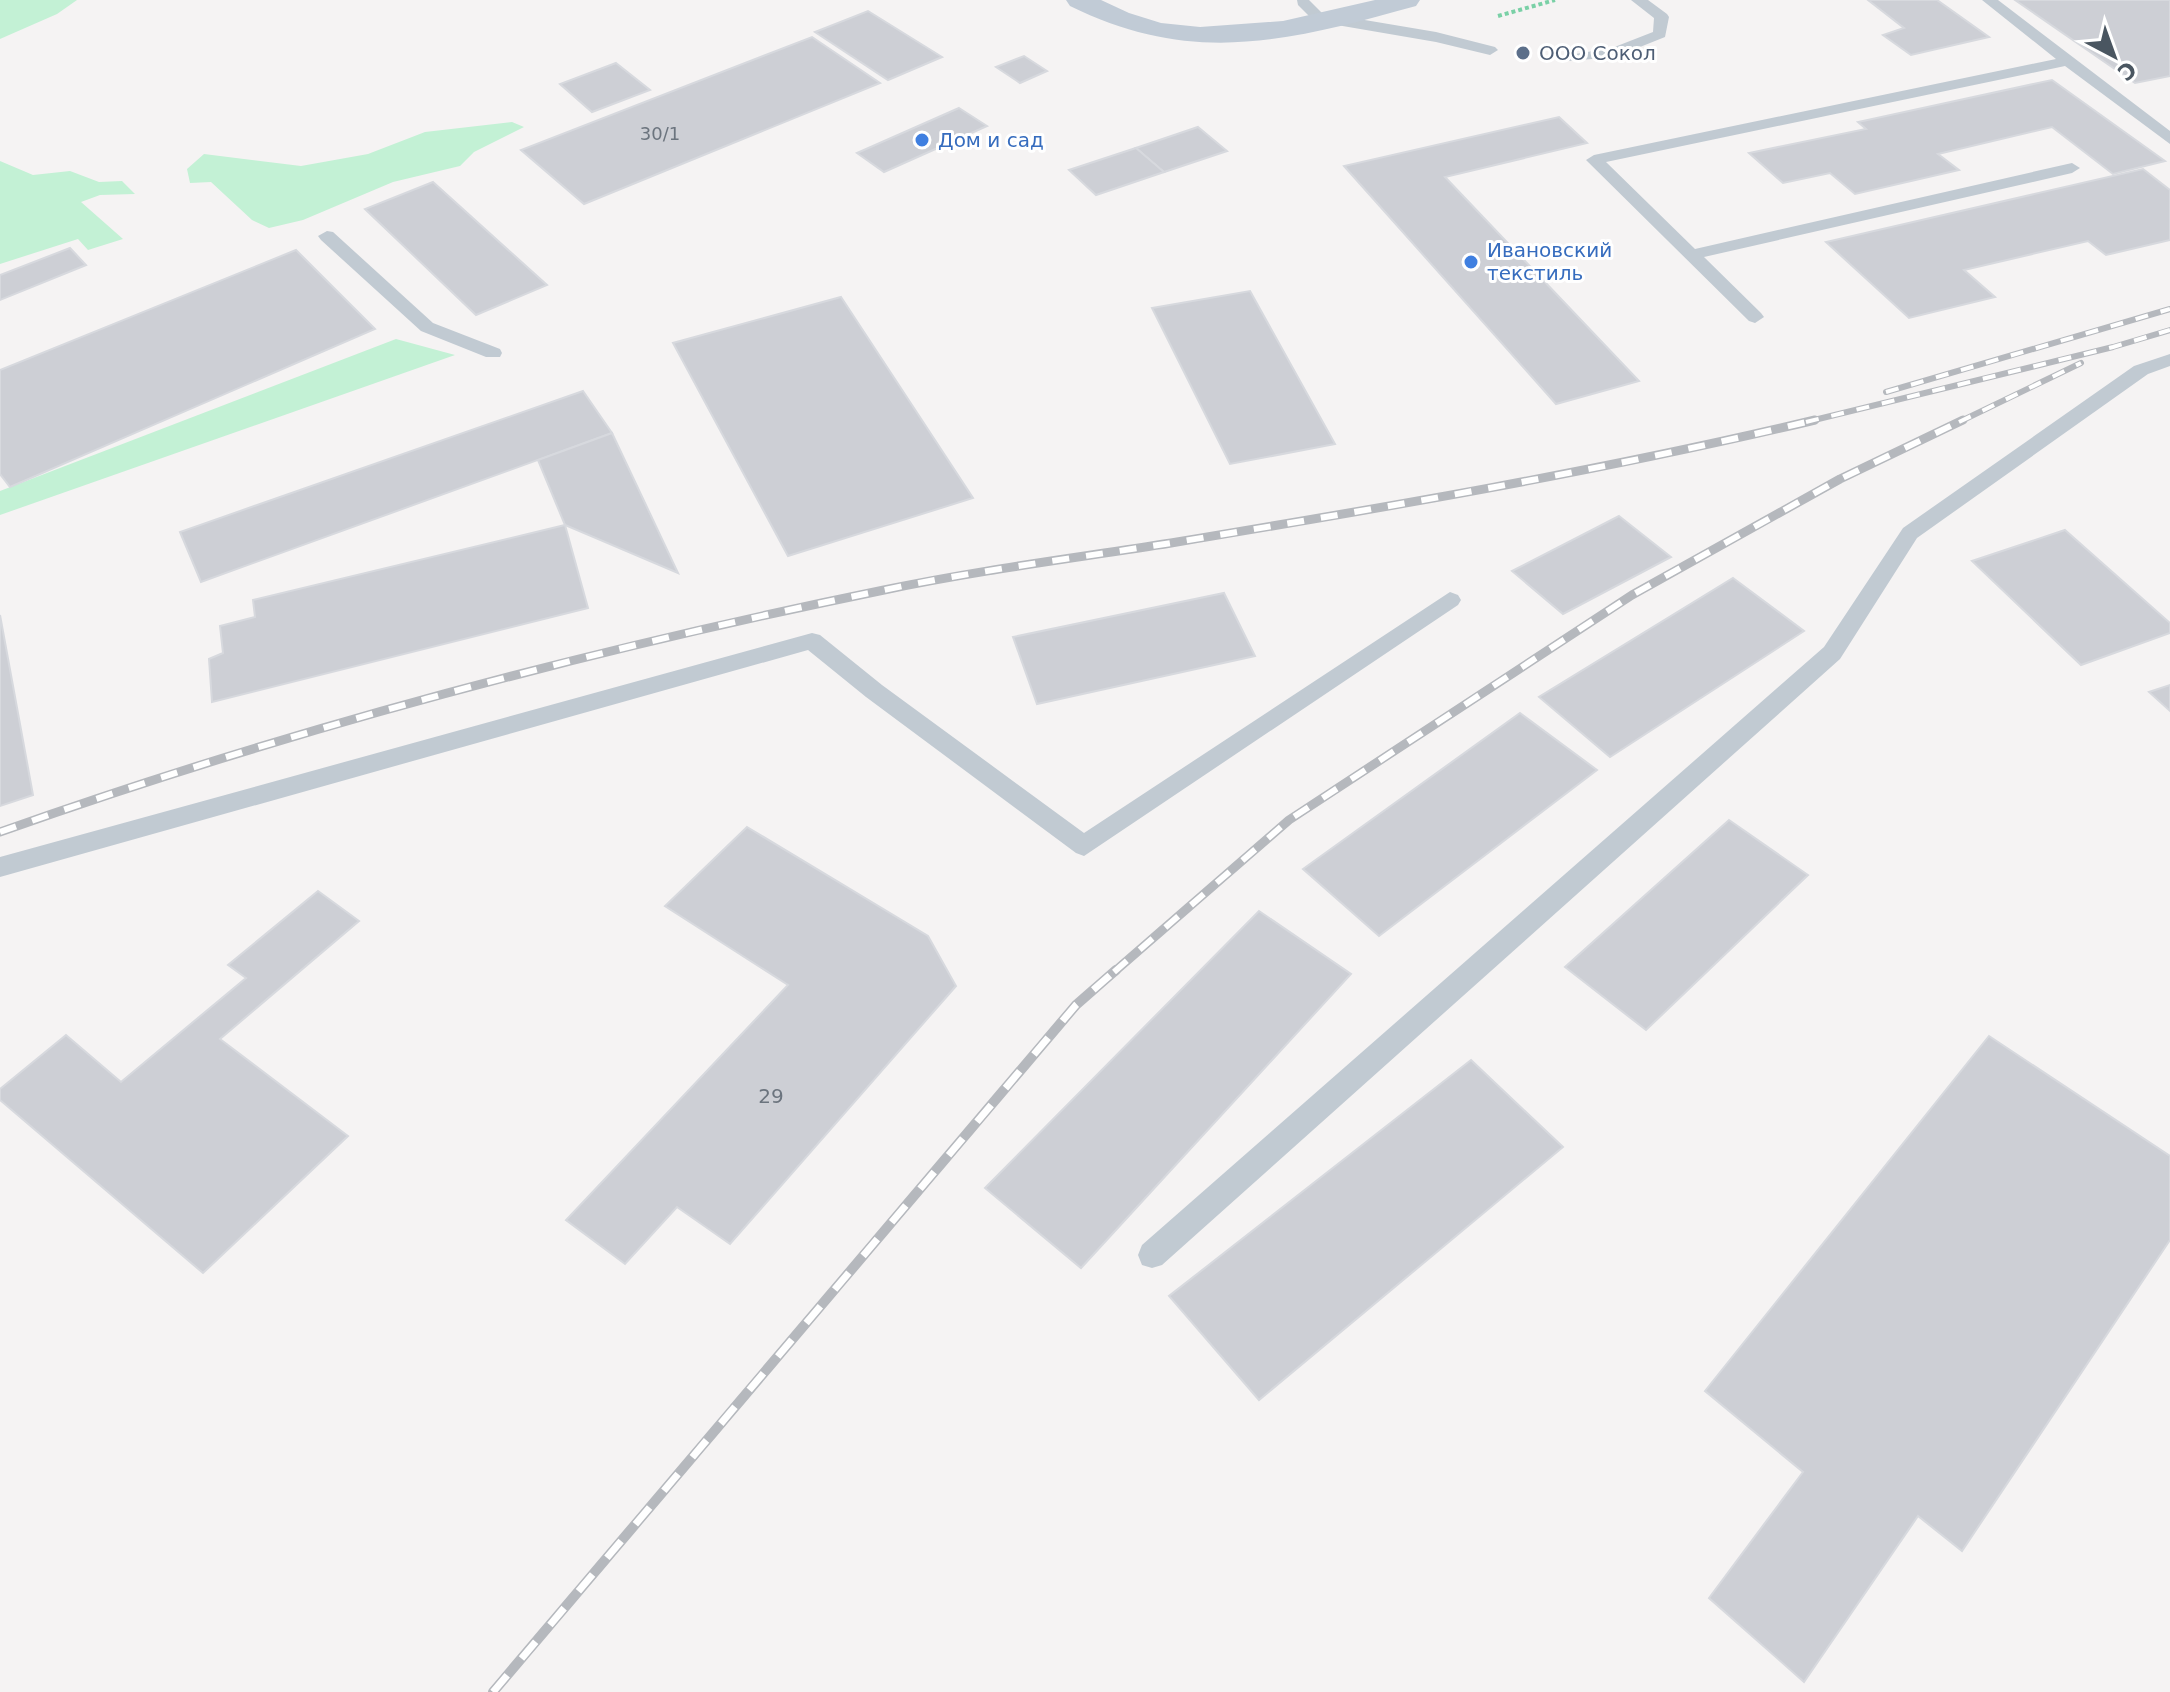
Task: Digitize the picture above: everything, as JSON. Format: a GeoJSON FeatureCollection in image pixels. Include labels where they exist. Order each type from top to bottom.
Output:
{"type":"FeatureCollection","features":[{"type":"Feature","properties":{"kind":"street"},"geometry":{"type":"LineString","coordinates":[[1080,0],[1157,32],[1247,37],[1329,21],[1406,0]]}},
{"type":"Feature","properties":{"kind":"lane"},"geometry":{"type":"LineString","coordinates":[[1574,58],[1615,52],[1660,34],[1662,17],[1638,0]]}},
{"type":"Feature","properties":{"kind":"lane"},"geometry":{"type":"LineString","coordinates":[[1989,0],[2170,139]]}},
{"type":"Feature","properties":{"kind":"lane"},"geometry":{"type":"LineString","coordinates":[[1303,2],[1329,21],[1436,37],[1490,50]]}},
{"type":"Feature","properties":{"kind":"lane"},"geometry":{"type":"LineString","coordinates":[[1755,317],[1594,160],[2066,61]]}},
{"type":"Feature","properties":{"kind":"lane"},"geometry":{"type":"LineString","coordinates":[[1692,255],[2072,168]]}},
{"type":"Feature","properties":{"kind":"lane"},"geometry":{"type":"LineString","coordinates":[[327,236],[427,327],[493,353]]}},
{"type":"Feature","properties":{"kind":"lane"},"geometry":{"type":"LineString","coordinates":[[1152,1255],[1832,653],[1910,533],[2141,370],[2170,360]]}},
{"type":"Feature","properties":{"kind":"lane"},"geometry":{"type":"LineString","coordinates":[[0,867],[812,641],[874,691],[1084,846],[1450,600]]}},
{"type":"Feature","properties":{"kind":"path"},"geometry":{"type":"LineString","coordinates":[[1488,19],[1555,0]]}},
{"type":"Feature","properties":{"kind":"green space"},"geometry":{"type":"Polygon","coordinates":[[[0,0],[77,0],[57,14],[0,39],[0,0]]]}},
{"type":"Feature","properties":{"kind":"green space"},"geometry":{"type":"Polygon","coordinates":[[[512,122],[524,127],[474,152],[460,166],[393,182],[303,220],[269,228],[252,220],[211,182],[190,183],[187,169],[204,154],[301,166],[368,154],[425,132],[512,122]]]}},
{"type":"Feature","properties":{"kind":"green space"},"geometry":{"type":"Polygon","coordinates":[[[0,161],[33,175],[70,171],[99,182],[122,181],[135,194],[100,195],[81,202],[123,239],[88,250],[78,239],[0,264],[0,161]]]}},
{"type":"Feature","properties":{"kind":"green space"},"geometry":{"type":"Polygon","coordinates":[[[396,339],[455,355],[0,515],[0,491],[396,339]]]}},
{"type":"Feature","properties":{"kind":"building"},"geometry":{"type":"Polygon","coordinates":[[[1868,0],[1937,0],[1989,37],[1911,55],[1883,35],[1904,28],[1868,0]]]}},
{"type":"Feature","properties":{"kind":"building"},"geometry":{"type":"Polygon","coordinates":[[[2015,0],[2170,0],[2170,76],[2135,83],[2015,0]]]}},
{"type":"Feature","properties":{"kind":"building"},"geometry":{"type":"Polygon","coordinates":[[[868,11],[942,57],[888,80],[815,32],[868,11]]]}},
{"type":"Feature","properties":{"kind":"building"},"geometry":{"type":"Polygon","coordinates":[[[812,37],[880,83],[584,204],[521,150],[812,37]]]}},
{"type":"Feature","properties":{"kind":"building"},"geometry":{"type":"Polygon","coordinates":[[[1024,56],[1047,71],[1020,83],[996,67],[1024,56]]]}},
{"type":"Feature","properties":{"kind":"building"},"geometry":{"type":"Polygon","coordinates":[[[616,63],[650,90],[592,112],[560,84],[616,63]]]}},
{"type":"Feature","properties":{"kind":"building"},"geometry":{"type":"Polygon","coordinates":[[[2052,80],[2165,161],[2113,174],[2052,127],[1938,154],[1959,170],[1855,194],[1830,173],[1783,183],[1749,153],[1866,129],[1858,122],[2052,80]]]}},
{"type":"Feature","properties":{"kind":"building","name":"Дом и сад"},"geometry":{"type":"Polygon","coordinates":[[[959,108],[987,126],[884,172],[857,153],[959,108]]]}},
{"type":"Feature","properties":{"kind":"building"},"geometry":{"type":"Polygon","coordinates":[[[1559,117],[1587,143],[1445,177],[1639,381],[1556,404],[1344,166],[1559,117]]]}},
{"type":"Feature","properties":{"kind":"building"},"geometry":{"type":"Polygon","coordinates":[[[1198,127],[1227,151],[1164,172],[1136,148],[1198,127]]]}},
{"type":"Feature","properties":{"kind":"building"},"geometry":{"type":"Polygon","coordinates":[[[1136,148],[1164,172],[1096,195],[1069,170],[1136,148]]]}},
{"type":"Feature","properties":{"kind":"building"},"geometry":{"type":"Polygon","coordinates":[[[2143,169],[2170,190],[2170,240],[2106,255],[2088,241],[1964,270],[1995,297],[1909,318],[1826,242],[2143,169]]]}},
{"type":"Feature","properties":{"kind":"building"},"geometry":{"type":"Polygon","coordinates":[[[433,182],[547,285],[476,315],[365,209],[433,182]]]}},
{"type":"Feature","properties":{"kind":"building"},"geometry":{"type":"Polygon","coordinates":[[[70,248],[86,265],[0,300],[0,275],[70,248]]]}},
{"type":"Feature","properties":{"kind":"building"},"geometry":{"type":"Polygon","coordinates":[[[296,250],[375,329],[10,487],[0,474],[0,370],[296,250]]]}},
{"type":"Feature","properties":{"kind":"building"},"geometry":{"type":"Polygon","coordinates":[[[1250,291],[1335,444],[1230,464],[1152,308],[1250,291]]]}},
{"type":"Feature","properties":{"kind":"building"},"geometry":{"type":"Polygon","coordinates":[[[841,297],[973,498],[788,556],[673,343],[841,297]]]}},
{"type":"Feature","properties":{"kind":"building"},"geometry":{"type":"Polygon","coordinates":[[[583,391],[612,433],[201,582],[180,532],[583,391]]]}},
{"type":"Feature","properties":{"kind":"building"},"geometry":{"type":"Polygon","coordinates":[[[612,433],[678,573],[565,525],[538,460],[612,433]]]}},
{"type":"Feature","properties":{"kind":"building"},"geometry":{"type":"Polygon","coordinates":[[[1619,516],[1671,557],[1563,614],[1512,571],[1619,516]]]}},
{"type":"Feature","properties":{"kind":"building"},"geometry":{"type":"Polygon","coordinates":[[[565,525],[588,608],[212,702],[209,659],[223,653],[220,626],[255,617],[253,600],[565,525]]]}},
{"type":"Feature","properties":{"kind":"building"},"geometry":{"type":"Polygon","coordinates":[[[2065,530],[2170,623],[2170,633],[2081,665],[1972,561],[2065,530]]]}},
{"type":"Feature","properties":{"kind":"building"},"geometry":{"type":"Polygon","coordinates":[[[1733,578],[1804,631],[1610,757],[1539,697],[1733,578]]]}},
{"type":"Feature","properties":{"kind":"building"},"geometry":{"type":"Polygon","coordinates":[[[1224,593],[1255,656],[1037,704],[1013,637],[1224,593]]]}},
{"type":"Feature","properties":{"kind":"building"},"geometry":{"type":"Polygon","coordinates":[[[0,615],[33,795],[0,806],[0,615]]]}},
{"type":"Feature","properties":{"kind":"building"},"geometry":{"type":"Polygon","coordinates":[[[2170,685],[2170,711],[2149,692],[2170,685]]]}},
{"type":"Feature","properties":{"kind":"building"},"geometry":{"type":"Polygon","coordinates":[[[1520,713],[1597,770],[1379,936],[1303,869],[1520,713]]]}},
{"type":"Feature","properties":{"kind":"building"},"geometry":{"type":"Polygon","coordinates":[[[1729,820],[1808,875],[1646,1030],[1565,967],[1729,820]]]}},
{"type":"Feature","properties":{"kind":"building"},"geometry":{"type":"Polygon","coordinates":[[[747,827],[928,936],[956,986],[730,1244],[677,1207],[625,1264],[566,1220],[788,985],[665,906],[747,827]]]}},
{"type":"Feature","properties":{"kind":"building"},"geometry":{"type":"Polygon","coordinates":[[[318,891],[359,921],[220,1039],[348,1136],[203,1273],[0,1100],[0,1089],[66,1035],[121,1082],[246,978],[228,965],[318,891]]]}},
{"type":"Feature","properties":{"kind":"building"},"geometry":{"type":"Polygon","coordinates":[[[1259,911],[1351,974],[1081,1268],[985,1188],[1259,911]]]}},
{"type":"Feature","properties":{"kind":"building"},"geometry":{"type":"Polygon","coordinates":[[[1989,1036],[2170,1156],[2170,1240],[1962,1551],[1918,1516],[1804,1682],[1709,1598],[1803,1472],[1705,1391],[1989,1036]]]}},
{"type":"Feature","properties":{"kind":"building"},"geometry":{"type":"Polygon","coordinates":[[[1471,1060],[1563,1147],[1259,1400],[1169,1296],[1471,1060]]]}},
{"type":"Feature","properties":{"kind":"railway"},"geometry":{"type":"LineString","coordinates":[[1886,392],[2170,309]]}},
{"type":"Feature","properties":{"kind":"railway"},"geometry":{"type":"LineString","coordinates":[[1806,422],[2113,347],[2170,330]]}},
{"type":"Feature","properties":{"kind":"railway"},"geometry":{"type":"LineString","coordinates":[[1959,422],[2081,363]]}},
{"type":"Feature","properties":{"kind":"railway"},"geometry":{"type":"LineString","coordinates":[[0,832],[327,727],[660,639],[956,576],[1171,543],[1494,487],[1655,456],[1815,420]]}},
{"type":"Feature","properties":{"kind":"railway"},"geometry":{"type":"LineString","coordinates":[[1114,972],[1289,820],[1632,595],[1840,479],[1963,420]]}},
{"type":"Feature","properties":{"kind":"railway"},"geometry":{"type":"LineString","coordinates":[[493,1692],[1076,1005],[1116,970]]}},
{"type":"Feature","properties":{"kind":"place","name":"ООО Сокол"},"geometry":{"type":"Point","coordinates":[1523,53]}},
{"type":"Feature","properties":{"kind":"place","name":"Дом и сад"},"geometry":{"type":"Point","coordinates":[922,140]}},
{"type":"Feature","properties":{"kind":"place","name":"Ивановский текстиль"},"geometry":{"type":"Point","coordinates":[1471,262]}}]}
